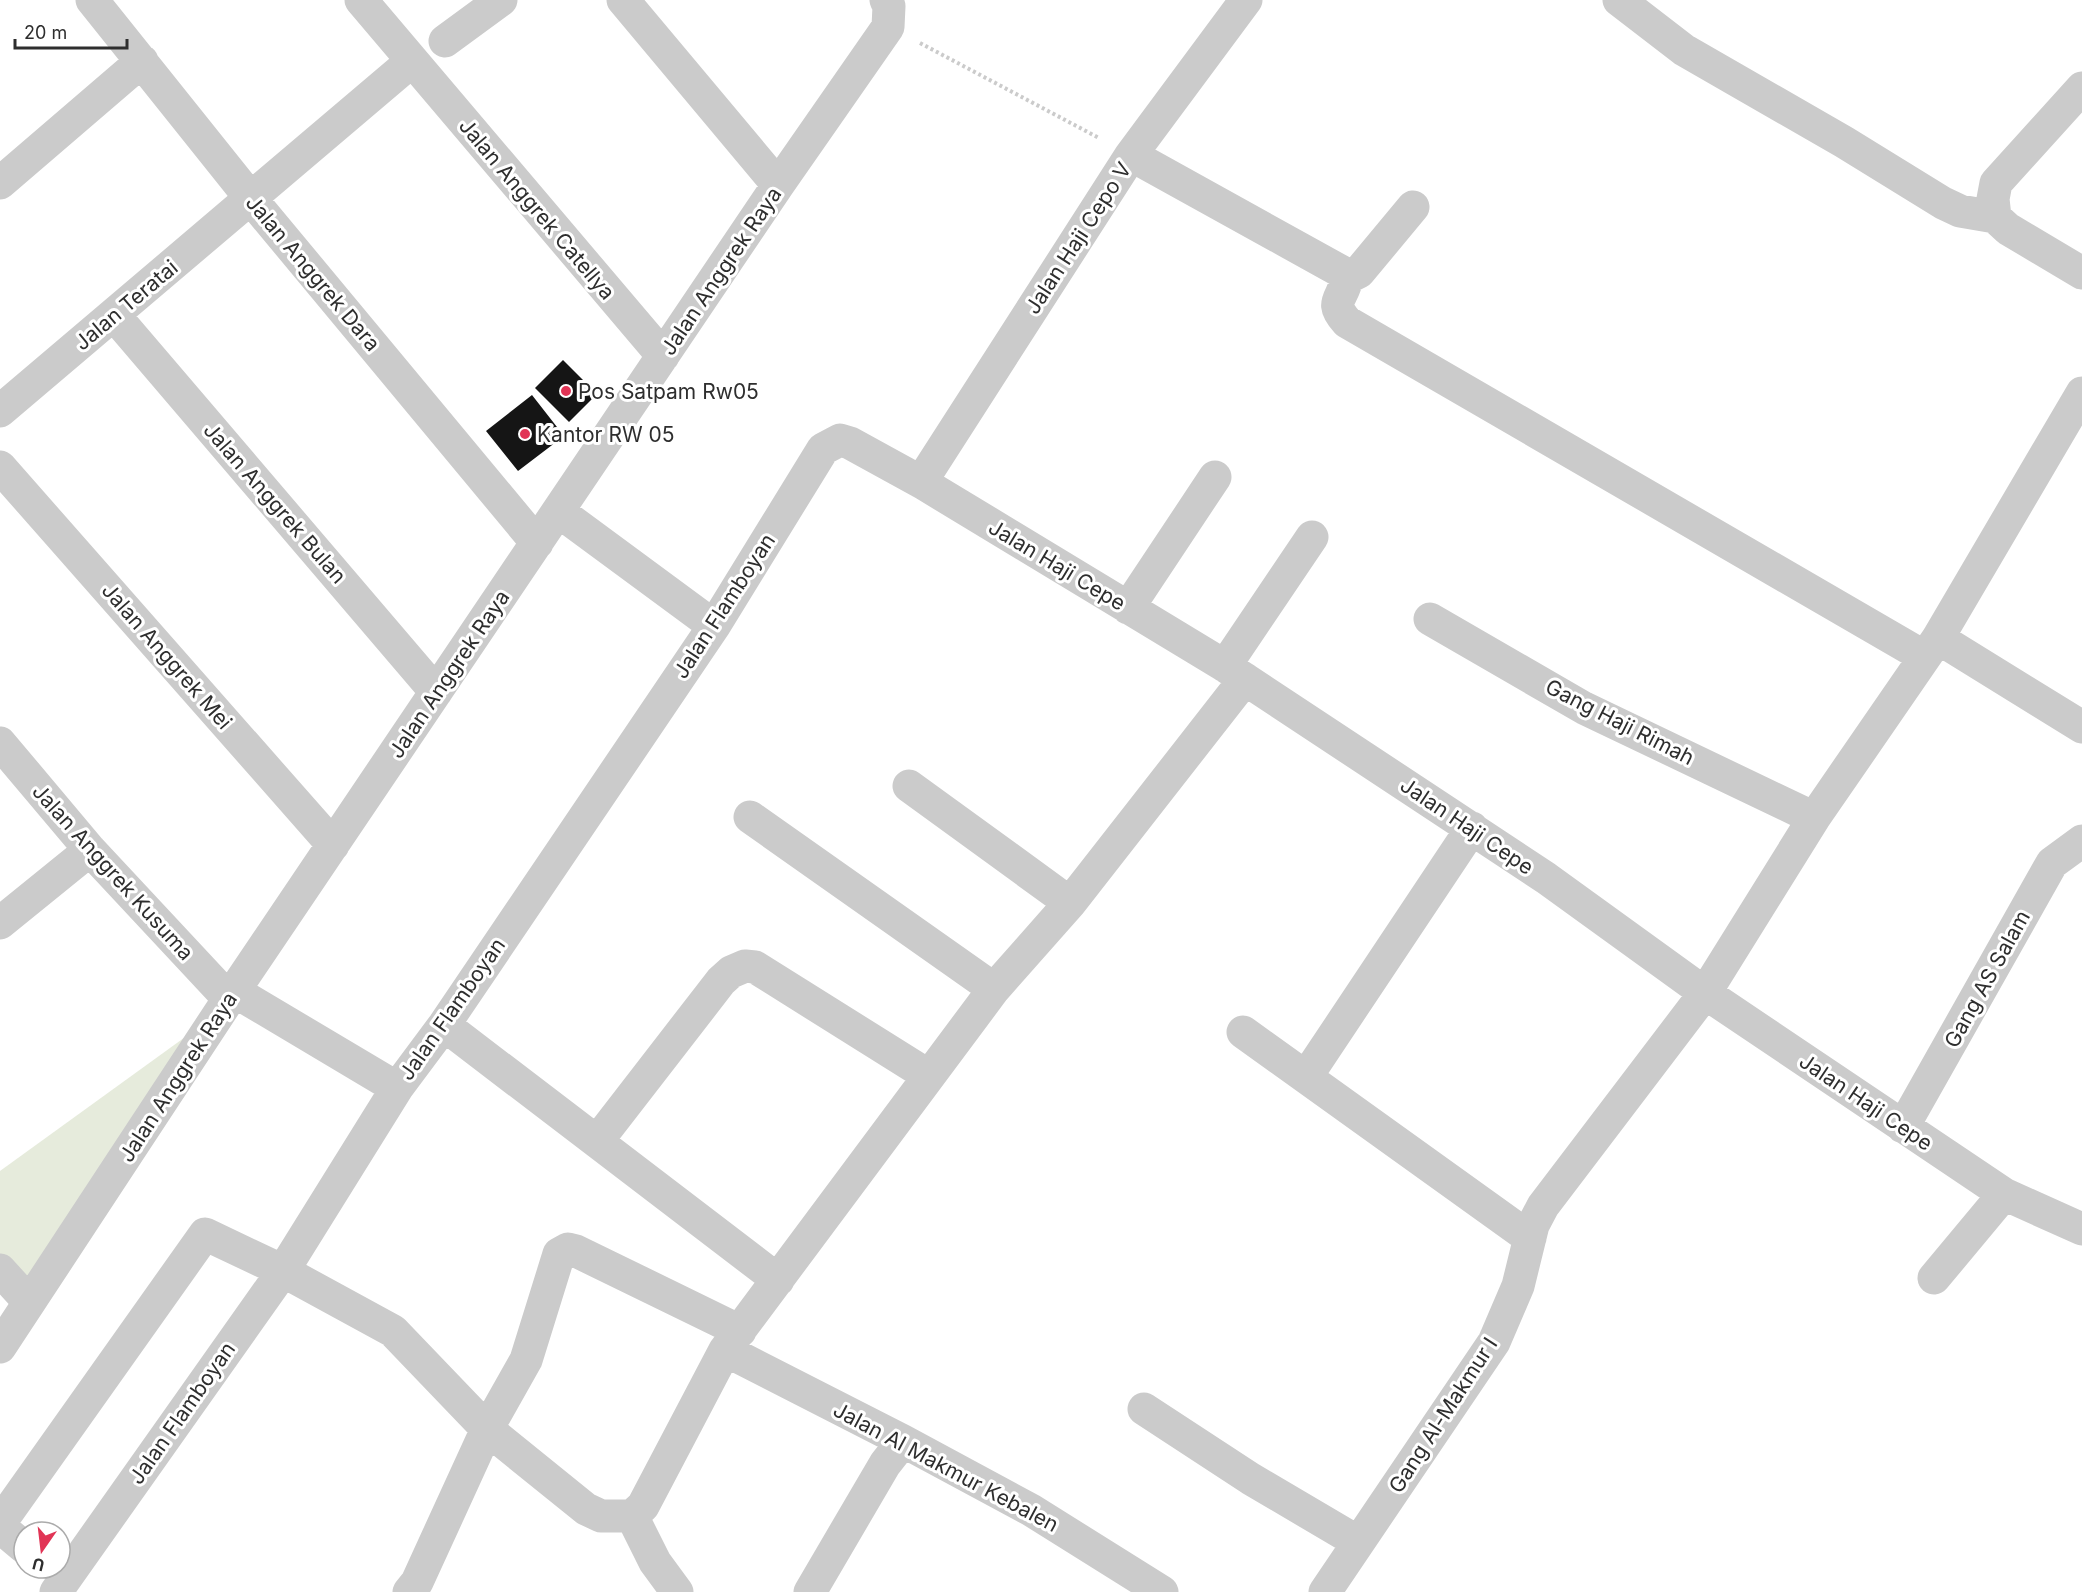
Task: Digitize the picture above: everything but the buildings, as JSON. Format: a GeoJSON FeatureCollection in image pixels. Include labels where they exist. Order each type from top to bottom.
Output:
{"type":"FeatureCollection","features":[{"type":"Feature","properties":{"kind":"street","name":"Jalan Anggrek Dara"},"geometry":{"type":"LineString","coordinates":[[92,0],[252,200],[537,543]]}},
{"type":"Feature","properties":{"kind":"street","name":"Jalan Anggrek Catellya"},"geometry":{"type":"LineString","coordinates":[[361,0],[663,356]]}},
{"type":"Feature","properties":{"kind":"street"},"geometry":{"type":"LineString","coordinates":[[445,41],[501,0]]}},
{"type":"Feature","properties":{"kind":"street"},"geometry":{"type":"LineString","coordinates":[[623,0],[778,185]]}},
{"type":"Feature","properties":{"kind":"street","name":"Jalan Haji Cepo V"},"geometry":{"type":"LineString","coordinates":[[921,482],[1131,155],[1246,0]]}},
{"type":"Feature","properties":{"kind":"street"},"geometry":{"type":"LineString","coordinates":[[1619,0],[1684,50],[1844,141],[1943,203],[1960,211],[1995,217],[2008,229],[2082,273]]}},
{"type":"Feature","properties":{"kind":"street","name":"Jalan Anggrek Raya"},"geometry":{"type":"LineString","coordinates":[[0,1347],[231,995],[778,185],[887,13]]}},
{"type":"Feature","properties":{"kind":"street"},"geometry":{"type":"LineString","coordinates":[[0,183],[142,61]]}},
{"type":"Feature","properties":{"kind":"street"},"geometry":{"type":"LineString","coordinates":[[252,200],[412,61]]}},
{"type":"Feature","properties":{"kind":"street"},"geometry":{"type":"LineString","coordinates":[[1995,217],[1993,199],[1996,183],[2082,88]]}},
{"type":"Feature","properties":{"kind":"street"},"geometry":{"type":"LineString","coordinates":[[1131,155],[1344,273],[1347,278]]}},
{"type":"Feature","properties":{"kind":"street","name":"Jalan Teratai"},"geometry":{"type":"LineString","coordinates":[[0,411],[252,200]]}},
{"type":"Feature","properties":{"kind":"street"},"geometry":{"type":"LineString","coordinates":[[1413,207],[1359,272],[1347,278],[1336,302],[1338,312],[1347,322],[1930,647],[2082,727]]}},
{"type":"Feature","properties":{"kind":"street","name":"Jalan Anggrek Bulan"},"geometry":{"type":"LineString","coordinates":[[114,315],[436,692]]}},
{"type":"Feature","properties":{"kind":"street","name":"Gang Al-Makmur I"},"geometry":{"type":"LineString","coordinates":[[1325,1592],[1494,1342],[1518,1286],[1530,1238],[1543,1206],[1705,993],[1814,818],[2071,442],[2082,393]]}},
{"type":"Feature","properties":{"kind":"street","name":"Jalan Haji Cepe"},"geometry":{"type":"LineString","coordinates":[[840,440],[850,443],[921,482],[1235,673],[1472,828],[1705,993],[2004,1194],[2082,1229]]}},
{"type":"Feature","properties":{"kind":"street","name":"Jalan Flamboyan"},"geometry":{"type":"LineString","coordinates":[[72,1558],[282,1271],[397,1088],[444,1025],[714,626],[823,449],[840,440]]}},
{"type":"Feature","properties":{"kind":"street","name":"Jalan Anggrek Mei"},"geometry":{"type":"LineString","coordinates":[[0,467],[333,845]]}},
{"type":"Feature","properties":{"kind":"street"},"geometry":{"type":"LineString","coordinates":[[1128,608],[1215,477]]}},
{"type":"Feature","properties":{"kind":"street"},"geometry":{"type":"LineString","coordinates":[[558,511],[714,626]]}},
{"type":"Feature","properties":{"kind":"street"},"geometry":{"type":"LineString","coordinates":[[12,1536],[0,1525],[206,1234],[282,1271],[393,1331],[487,1429],[586,1509],[601,1516],[632,1516],[643,1506],[733,1341],[994,989],[1070,903],[1235,673],[1312,537]]}},
{"type":"Feature","properties":{"kind":"street","name":"Gang Haji Rimah"},"geometry":{"type":"LineString","coordinates":[[1430,618],[1584,708],[1814,818]]}},
{"type":"Feature","properties":{"kind":"street","name":"Jalan Anggrek Kusuma"},"geometry":{"type":"LineString","coordinates":[[0,743],[90,850],[231,995],[397,1088]]}},
{"type":"Feature","properties":{"kind":"street"},"geometry":{"type":"LineString","coordinates":[[909,786],[1070,903]]}},
{"type":"Feature","properties":{"kind":"street"},"geometry":{"type":"LineString","coordinates":[[750,817],[994,989]]}},
{"type":"Feature","properties":{"kind":"street"},"geometry":{"type":"LineString","coordinates":[[1306,1077],[1472,828]]}},
{"type":"Feature","properties":{"kind":"street","name":"Gang AS Salam"},"geometry":{"type":"LineString","coordinates":[[1903,1127],[2052,862],[2082,842]]}},
{"type":"Feature","properties":{"kind":"street"},"geometry":{"type":"LineString","coordinates":[[0,922],[90,850]]}},
{"type":"Feature","properties":{"kind":"street"},"geometry":{"type":"LineString","coordinates":[[598,1140],[702,1002],[731,972],[745,966],[755,967],[928,1076]]}},
{"type":"Feature","properties":{"kind":"street"},"geometry":{"type":"LineString","coordinates":[[444,1025],[598,1140],[778,1280]]}},
{"type":"Feature","properties":{"kind":"street"},"geometry":{"type":"LineString","coordinates":[[1243,1032],[1530,1238]]}},
{"type":"Feature","properties":{"kind":"street"},"geometry":{"type":"LineString","coordinates":[[1934,1278],[2004,1194]]}},
{"type":"Feature","properties":{"kind":"street","name":"Jalan Al Makmur Kebalen"},"geometry":{"type":"LineString","coordinates":[[487,1429],[526,1360],[559,1254],[568,1249],[733,1341],[903,1441],[1031,1510],[1156,1590]]}},
{"type":"Feature","properties":{"kind":"street"},"geometry":{"type":"LineString","coordinates":[[0,1270],[29,1302]]}},
{"type":"Feature","properties":{"kind":"street"},"geometry":{"type":"LineString","coordinates":[[1144,1409],[1251,1479],[1358,1542]]}},
{"type":"Feature","properties":{"kind":"street"},"geometry":{"type":"LineString","coordinates":[[423,1589],[487,1429]]}},
{"type":"Feature","properties":{"kind":"street"},"geometry":{"type":"LineString","coordinates":[[810,1592],[885,1464],[903,1441]]}},
{"type":"Feature","properties":{"kind":"street"},"geometry":{"type":"LineString","coordinates":[[632,1516],[655,1562],[677,1592]]}},
{"type":"Feature","properties":{"kind":"path"},"geometry":{"type":"LineString","coordinates":[[887,13],[1131,155]]}},
{"type":"Feature","properties":{"kind":"shaded area"},"geometry":{"type":"Polygon","coordinates":[[[217,1014],[25,1294],[0,1266],[0,1171],[217,1014]]]}},
{"type":"Feature","properties":{"kind":"place","name":"Pos Satpam Rw05"},"geometry":{"type":"Point","coordinates":[566,391]}},
{"type":"Feature","properties":{"kind":"place","name":"Kantor RW 05"},"geometry":{"type":"Point","coordinates":[525,434]}}]}
